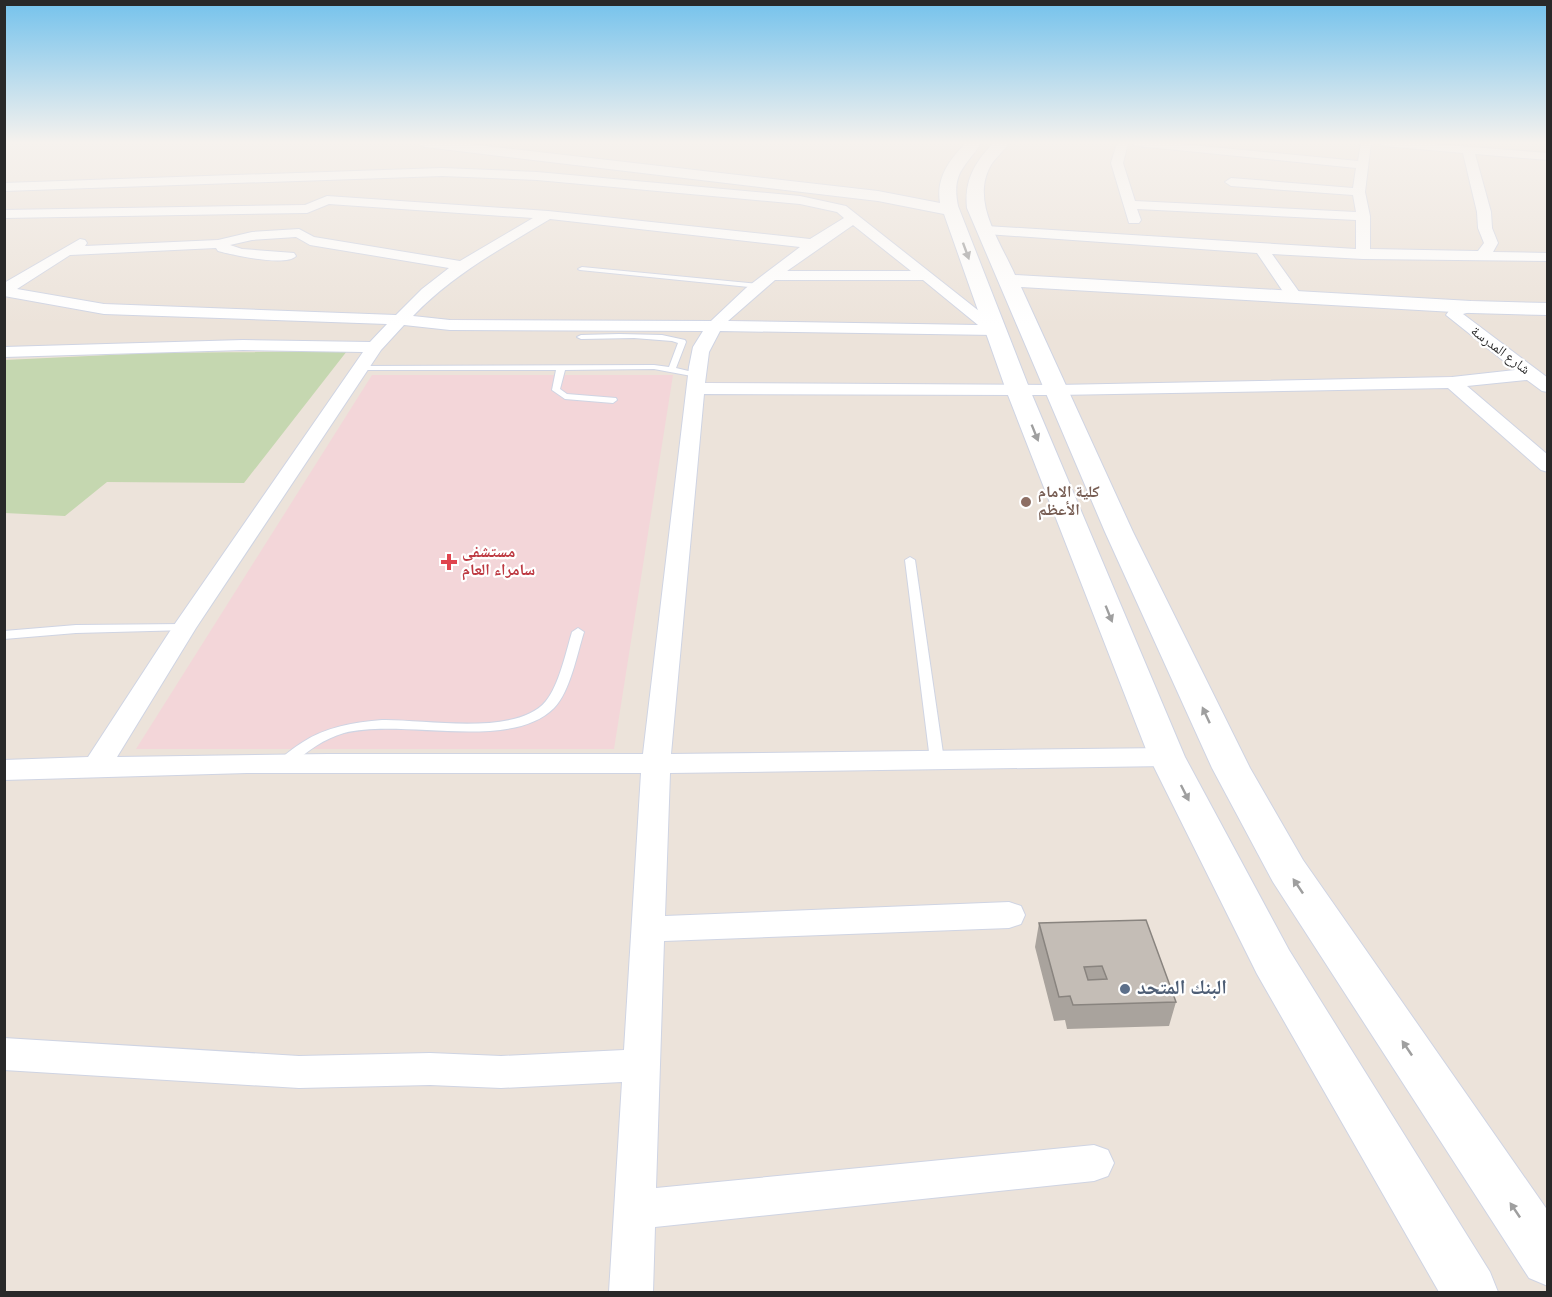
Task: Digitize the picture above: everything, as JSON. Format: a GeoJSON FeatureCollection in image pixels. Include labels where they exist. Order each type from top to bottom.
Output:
{"type":"FeatureCollection","features":[{"type":"Feature","properties":{"kind":"main road"},"geometry":{"type":"LineString","coordinates":[[950,204],[1018,390],[1167,757],[1273,962],[1470,1293]]}},
{"type":"Feature","properties":{"kind":"main road"},"geometry":{"type":"LineString","coordinates":[[975,204],[1119,532],[1231,768],[1288,871],[1548,1259]]}},
{"type":"Feature","properties":{"kind":"main road"},"geometry":{"type":"LineString","coordinates":[[1009,284],[1294,296],[1548,318]]}},
{"type":"Feature","properties":{"kind":"main road"},"geometry":{"type":"LineString","coordinates":[[1009,284],[1462,311],[1548,309]]}},
{"type":"Feature","properties":{"kind":"street"},"geometry":{"type":"LineString","coordinates":[[4,291],[66,252],[113,213],[119,204]]}},
{"type":"Feature","properties":{"kind":"street"},"geometry":{"type":"LineString","coordinates":[[4,214],[308,209],[320,204]]}},
{"type":"Feature","properties":{"kind":"street"},"geometry":{"type":"LineString","coordinates":[[379,204],[548,215],[813,244]]}},
{"type":"Feature","properties":{"kind":"street"},"geometry":{"type":"LineString","coordinates":[[816,204],[841,209],[854,218],[996,330]]}},
{"type":"Feature","properties":{"kind":"street"},"geometry":{"type":"LineString","coordinates":[[1136,204],[1130,205],[1139,240]]}},
{"type":"Feature","properties":{"kind":"street"},"geometry":{"type":"LineString","coordinates":[[1316,204],[1363,216]]}},
{"type":"Feature","properties":{"kind":"street"},"geometry":{"type":"LineString","coordinates":[[1361,204],[1363,255]]}},
{"type":"Feature","properties":{"kind":"street"},"geometry":{"type":"LineString","coordinates":[[1482,204],[1485,228],[1491,243],[1482,257]]}},
{"type":"Feature","properties":{"kind":"street"},"geometry":{"type":"LineString","coordinates":[[291,233],[308,209]]}},
{"type":"Feature","properties":{"kind":"street"},"geometry":{"type":"LineString","coordinates":[[97,766],[184,628],[375,347],[427,292],[462,266],[548,215]]}},
{"type":"Feature","properties":{"kind":"street"},"geometry":{"type":"LineString","coordinates":[[631,1293],[656,764],[688,377],[715,326],[766,280],[813,244],[854,218]]}},
{"type":"Feature","properties":{"kind":"street"},"geometry":{"type":"LineString","coordinates":[[986,230],[1363,255],[1548,257]]}},
{"type":"Feature","properties":{"kind":"street"},"geometry":{"type":"LineString","coordinates":[[66,252],[218,244],[252,236],[299,233],[310,241],[462,266]]}},
{"type":"Feature","properties":{"kind":"street"},"geometry":{"type":"LineString","coordinates":[[218,244],[225,249],[241,253],[289,256]]}},
{"type":"Feature","properties":{"kind":"street"},"geometry":{"type":"LineString","coordinates":[[1262,249],[1294,296]]}},
{"type":"Feature","properties":{"kind":"street"},"geometry":{"type":"LineString","coordinates":[[766,280],[927,276]]}},
{"type":"Feature","properties":{"kind":"street"},"geometry":{"type":"LineString","coordinates":[[4,291],[104,309],[399,320],[450,325],[996,330]]}},
{"type":"Feature","properties":{"kind":"street","name":"شارع المدرسة"},"geometry":{"type":"LineString","coordinates":[[1462,311],[1530,374],[1548,387]]}},
{"type":"Feature","properties":{"kind":"street"},"geometry":{"type":"LineString","coordinates":[[4,352],[243,345],[375,347]]}},
{"type":"Feature","properties":{"kind":"street"},"geometry":{"type":"LineString","coordinates":[[688,377],[1057,390],[1452,382],[1530,374]]}},
{"type":"Feature","properties":{"kind":"street"},"geometry":{"type":"LineString","coordinates":[[1452,382],[1548,466]]}},
{"type":"Feature","properties":{"kind":"street"},"geometry":{"type":"LineString","coordinates":[[4,770],[285,763],[656,764],[1167,757]]}},
{"type":"Feature","properties":{"kind":"street"},"geometry":{"type":"LineString","coordinates":[[648,930],[1009,915]]}},
{"type":"Feature","properties":{"kind":"street"},"geometry":{"type":"LineString","coordinates":[[4,1054],[298,1072],[430,1069],[501,1072],[642,1065]]}},
{"type":"Feature","properties":{"kind":"street"},"geometry":{"type":"LineString","coordinates":[[635,1210],[1094,1163]]}},
{"type":"Feature","properties":{"kind":"lane"},"geometry":{"type":"LineString","coordinates":[[582,269],[766,280]]}},
{"type":"Feature","properties":{"kind":"lane"},"geometry":{"type":"LineString","coordinates":[[361,368],[561,368],[688,377],[682,342],[677,339],[581,337]]}},
{"type":"Feature","properties":{"kind":"lane"},"geometry":{"type":"LineString","coordinates":[[561,368],[555,390],[565,396],[613,400]]}},
{"type":"Feature","properties":{"kind":"lane"},"geometry":{"type":"LineString","coordinates":[[910,561],[936,760]]}},
{"type":"Feature","properties":{"kind":"lane"},"geometry":{"type":"LineString","coordinates":[[4,635],[76,629],[184,628]]}},
{"type":"Feature","properties":{"kind":"lane"},"geometry":{"type":"LineString","coordinates":[[285,763],[304,746],[332,733],[362,725],[491,727],[531,720],[550,705],[578,632]]}},
{"type":"Feature","properties":{"kind":"shaded area","name":"مستشفى سامراء العام"},"geometry":{"type":"Polygon","coordinates":[[[372,375],[673,375],[614,749],[136,749],[372,375]]]}},
{"type":"Feature","properties":{"kind":"green space"},"geometry":{"type":"Polygon","coordinates":[[[347,351],[244,483],[107,482],[65,516],[5,513],[5,360],[152,353],[347,351]]]}},
{"type":"Feature","properties":{"kind":"building"},"geometry":{"type":"Polygon","coordinates":[[[1146,920],[1176,1002],[1073,1005],[1070,996],[1059,997],[1039,923],[1146,920]],[[1102,966],[1084,967],[1088,980],[1107,979],[1102,966]]]}},
{"type":"Feature","properties":{"kind":"place","name":"كلية الامام الأعظم"},"geometry":{"type":"Point","coordinates":[1026,502]}},
{"type":"Feature","properties":{"kind":"place","name":"مستشفى سامراء العام"},"geometry":{"type":"Point","coordinates":[449,562]}},
{"type":"Feature","properties":{"kind":"place","name":"البنك المتحد"},"geometry":{"type":"Point","coordinates":[1125,989]}}]}
